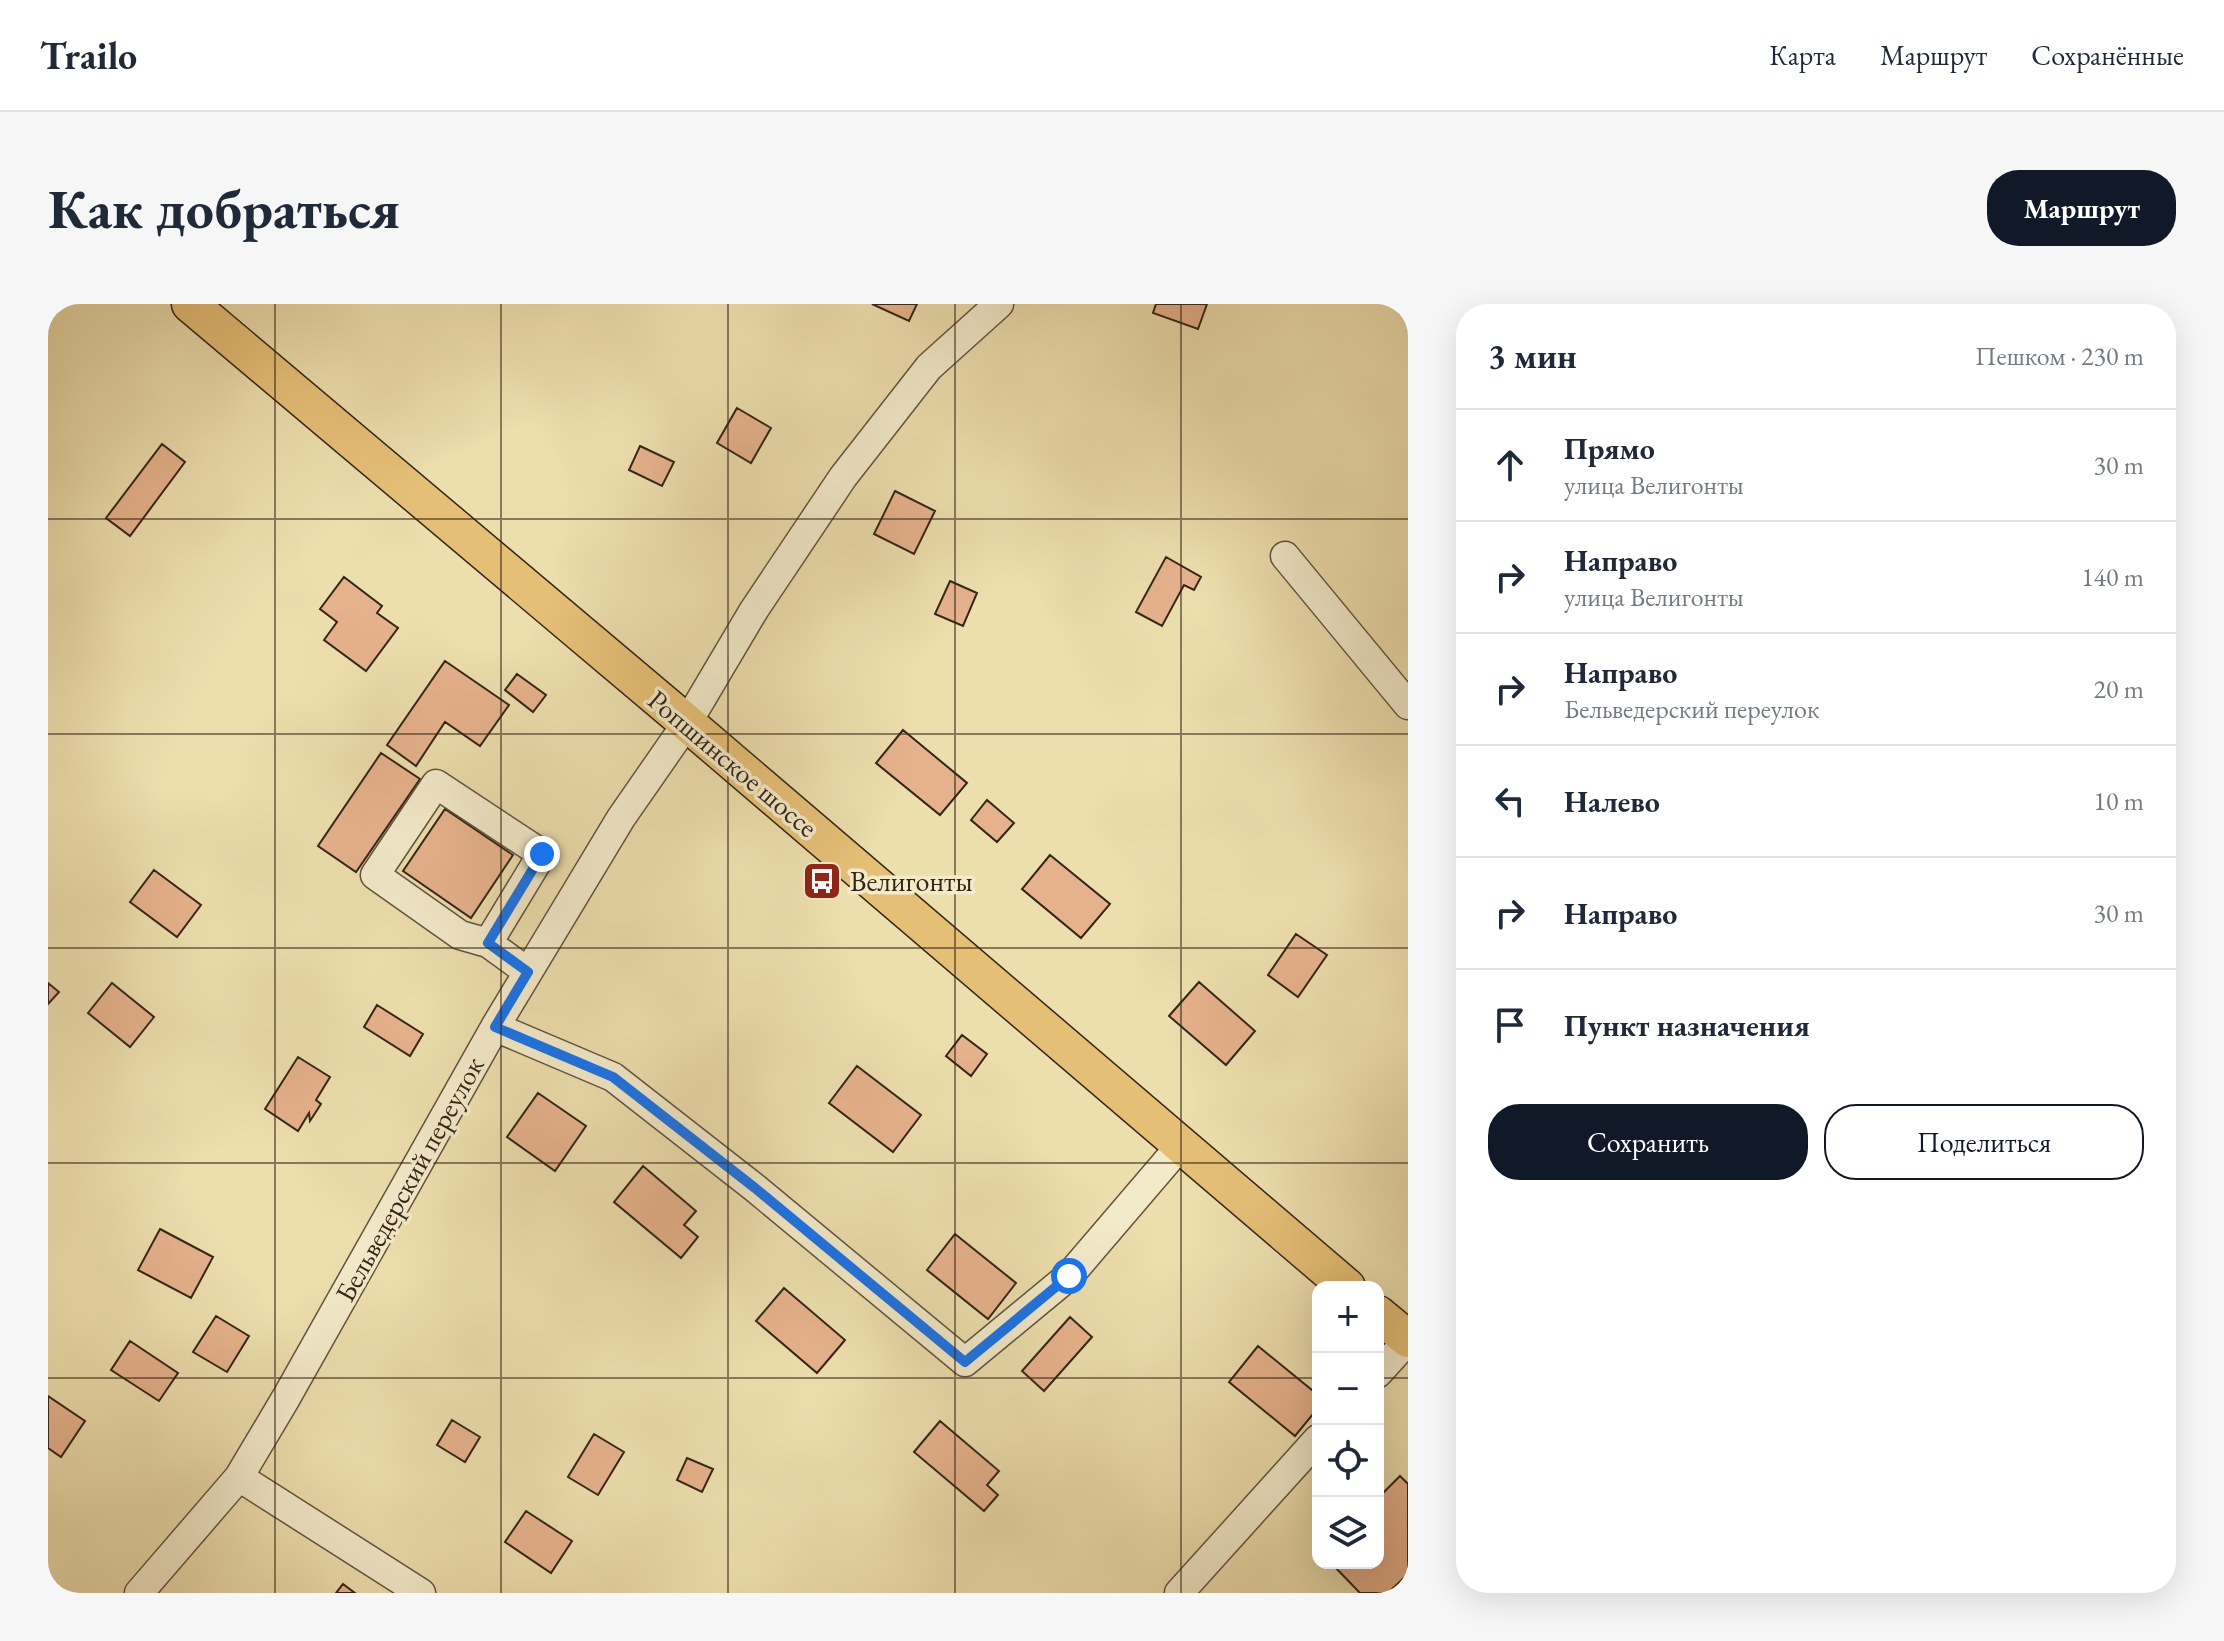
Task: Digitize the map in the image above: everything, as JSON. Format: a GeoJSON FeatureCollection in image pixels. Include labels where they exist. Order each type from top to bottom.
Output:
{"type":"FeatureCollection","features":[{"type":"Feature","properties":{"kind":"main road","name":"Ропшинское шоссе"},"geometry":{"type":"LineString","coordinates":[[190,304],[687,723],[1340,1281]]}},
{"type":"Feature","properties":{"kind":"main road"},"geometry":{"type":"LineString","coordinates":[[1384,1319],[1408,1339]]}},
{"type":"Feature","properties":{"kind":"street","name":"Бельведерский переулок"},"geometry":{"type":"LineString","coordinates":[[139,1593],[239,1477],[495,1027],[621,818],[687,723],[754,610],[843,477],[929,367],[999,304]]}},
{"type":"Feature","properties":{"kind":"street"},"geometry":{"type":"LineString","coordinates":[[1285,556],[1408,705]]}},
{"type":"Feature","properties":{"kind":"street"},"geometry":{"type":"LineString","coordinates":[[488,943],[542,854],[436,784],[375,875],[460,935],[488,943],[528,972]]}},
{"type":"Feature","properties":{"kind":"street"},"geometry":{"type":"LineString","coordinates":[[495,1027],[613,1077],[755,1188],[965,1362],[1069,1276],[1181,1145]]}},
{"type":"Feature","properties":{"kind":"street"},"geometry":{"type":"LineString","coordinates":[[1384,1366],[1408,1339]]}},
{"type":"Feature","properties":{"kind":"street"},"geometry":{"type":"LineString","coordinates":[[1179,1593],[1312,1446]]}},
{"type":"Feature","properties":{"kind":"street"},"geometry":{"type":"LineString","coordinates":[[239,1477],[421,1593]]}},
{"type":"Feature","properties":{"kind":"building"},"geometry":{"type":"Polygon","coordinates":[[[872,304],[917,304],[909,321],[872,304]]]}},
{"type":"Feature","properties":{"kind":"building"},"geometry":{"type":"Polygon","coordinates":[[[1156,304],[1207,304],[1198,329],[1153,313],[1156,304]]]}},
{"type":"Feature","properties":{"kind":"building"},"geometry":{"type":"Polygon","coordinates":[[[737,408],[771,428],[751,463],[717,443],[737,408]]]}},
{"type":"Feature","properties":{"kind":"building"},"geometry":{"type":"Polygon","coordinates":[[[162,444],[185,462],[130,536],[106,518],[162,444]]]}},
{"type":"Feature","properties":{"kind":"building"},"geometry":{"type":"Polygon","coordinates":[[[640,446],[674,462],[662,486],[629,470],[640,446]]]}},
{"type":"Feature","properties":{"kind":"building"},"geometry":{"type":"Polygon","coordinates":[[[895,491],[935,511],[914,554],[874,534],[895,491]]]}},
{"type":"Feature","properties":{"kind":"building"},"geometry":{"type":"Polygon","coordinates":[[[1166,557],[1201,577],[1194,590],[1184,585],[1162,626],[1136,612],[1166,557]]]}},
{"type":"Feature","properties":{"kind":"building"},"geometry":{"type":"Polygon","coordinates":[[[344,577],[382,606],[377,613],[398,628],[366,671],[324,640],[337,622],[320,609],[344,577]]]}},
{"type":"Feature","properties":{"kind":"building"},"geometry":{"type":"Polygon","coordinates":[[[950,581],[977,593],[963,626],[935,614],[950,581]]]}},
{"type":"Feature","properties":{"kind":"building"},"geometry":{"type":"Polygon","coordinates":[[[445,661],[509,705],[480,746],[445,722],[416,766],[387,745],[445,661]]]}},
{"type":"Feature","properties":{"kind":"building"},"geometry":{"type":"Polygon","coordinates":[[[517,674],[546,695],[533,712],[505,690],[517,674]]]}},
{"type":"Feature","properties":{"kind":"building"},"geometry":{"type":"Polygon","coordinates":[[[903,730],[967,783],[940,815],[876,763],[903,730]]]}},
{"type":"Feature","properties":{"kind":"building"},"geometry":{"type":"Polygon","coordinates":[[[381,753],[420,779],[356,872],[318,846],[381,753]]]}},
{"type":"Feature","properties":{"kind":"building"},"geometry":{"type":"Polygon","coordinates":[[[987,800],[1014,823],[997,842],[971,820],[987,800]]]}},
{"type":"Feature","properties":{"kind":"building"},"geometry":{"type":"Polygon","coordinates":[[[445,809],[513,855],[471,918],[403,871],[445,809]]]}},
{"type":"Feature","properties":{"kind":"building"},"geometry":{"type":"Polygon","coordinates":[[[1050,855],[1110,904],[1081,938],[1022,889],[1050,855]]]}},
{"type":"Feature","properties":{"kind":"building"},"geometry":{"type":"Polygon","coordinates":[[[154,870],[201,905],[177,937],[130,902],[154,870]]]}},
{"type":"Feature","properties":{"kind":"building"},"geometry":{"type":"Polygon","coordinates":[[[1296,934],[1327,955],[1298,997],[1268,975],[1296,934]]]}},
{"type":"Feature","properties":{"kind":"building"},"geometry":{"type":"Polygon","coordinates":[[[1199,982],[1255,1031],[1226,1065],[1169,1016],[1199,982]]]}},
{"type":"Feature","properties":{"kind":"building"},"geometry":{"type":"Polygon","coordinates":[[[48,983],[59,992],[48,1004],[48,983]]]}},
{"type":"Feature","properties":{"kind":"building"},"geometry":{"type":"Polygon","coordinates":[[[112,983],[154,1017],[130,1047],[88,1013],[112,983]]]}},
{"type":"Feature","properties":{"kind":"building"},"geometry":{"type":"Polygon","coordinates":[[[377,1005],[423,1034],[410,1056],[364,1027],[377,1005]]]}},
{"type":"Feature","properties":{"kind":"building"},"geometry":{"type":"Polygon","coordinates":[[[962,1035],[987,1054],[971,1076],[946,1056],[962,1035]]]}},
{"type":"Feature","properties":{"kind":"building"},"geometry":{"type":"Polygon","coordinates":[[[298,1057],[330,1077],[316,1100],[321,1104],[310,1121],[309,1113],[298,1131],[265,1109],[298,1057]]]}},
{"type":"Feature","properties":{"kind":"building"},"geometry":{"type":"Polygon","coordinates":[[[857,1066],[921,1115],[893,1152],[829,1103],[857,1066]]]}},
{"type":"Feature","properties":{"kind":"building"},"geometry":{"type":"Polygon","coordinates":[[[538,1093],[586,1126],[555,1171],[507,1137],[538,1093]]]}},
{"type":"Feature","properties":{"kind":"building"},"geometry":{"type":"Polygon","coordinates":[[[643,1166],[696,1211],[684,1225],[698,1237],[681,1258],[614,1202],[643,1166]]]}},
{"type":"Feature","properties":{"kind":"building"},"geometry":{"type":"Polygon","coordinates":[[[160,1229],[213,1257],[191,1298],[138,1270],[160,1229]]]}},
{"type":"Feature","properties":{"kind":"building"},"geometry":{"type":"Polygon","coordinates":[[[955,1234],[1016,1283],[988,1319],[927,1270],[955,1234]]]}},
{"type":"Feature","properties":{"kind":"building"},"geometry":{"type":"Polygon","coordinates":[[[784,1288],[845,1340],[817,1373],[756,1321],[784,1288]]]}},
{"type":"Feature","properties":{"kind":"building"},"geometry":{"type":"Polygon","coordinates":[[[216,1316],[249,1336],[227,1372],[193,1352],[216,1316]]]}},
{"type":"Feature","properties":{"kind":"building"},"geometry":{"type":"Polygon","coordinates":[[[1070,1317],[1092,1337],[1044,1391],[1022,1371],[1070,1317]]]}},
{"type":"Feature","properties":{"kind":"building"},"geometry":{"type":"Polygon","coordinates":[[[130,1341],[178,1373],[159,1401],[111,1370],[130,1341]]]}},
{"type":"Feature","properties":{"kind":"building"},"geometry":{"type":"Polygon","coordinates":[[[1258,1346],[1312,1390],[1312,1415],[1295,1436],[1229,1382],[1258,1346]]]}},
{"type":"Feature","properties":{"kind":"building"},"geometry":{"type":"Polygon","coordinates":[[[48,1396],[85,1421],[61,1457],[48,1448],[48,1396]]]}},
{"type":"Feature","properties":{"kind":"building"},"geometry":{"type":"Polygon","coordinates":[[[452,1420],[480,1437],[465,1462],[437,1445],[452,1420]]]}},
{"type":"Feature","properties":{"kind":"building"},"geometry":{"type":"Polygon","coordinates":[[[940,1421],[999,1471],[987,1485],[998,1495],[984,1511],[914,1452],[940,1421]]]}},
{"type":"Feature","properties":{"kind":"building"},"geometry":{"type":"Polygon","coordinates":[[[594,1434],[624,1452],[598,1495],[568,1477],[594,1434]]]}},
{"type":"Feature","properties":{"kind":"building"},"geometry":{"type":"Polygon","coordinates":[[[687,1458],[713,1469],[702,1492],[677,1480],[687,1458]]]}},
{"type":"Feature","properties":{"kind":"building"},"geometry":{"type":"Polygon","coordinates":[[[1400,1476],[1408,1484],[1408,1574],[1388,1593],[1360,1593],[1337,1569],[1384,1569],[1384,1492],[1400,1476]]]}},
{"type":"Feature","properties":{"kind":"building"},"geometry":{"type":"Polygon","coordinates":[[[526,1511],[572,1541],[551,1573],[505,1542],[526,1511]]]}},
{"type":"Feature","properties":{"kind":"building"},"geometry":{"type":"Polygon","coordinates":[[[343,1584],[355,1593],[336,1593],[343,1584]]]}},
{"type":"Feature","properties":{"kind":"place","name":"Велигонты"},"geometry":{"type":"Point","coordinates":[822,881]}},
{"type":"Feature","properties":{"kind":"route"},"geometry":{"type":"LineString","coordinates":[[542,854],[488,943],[528,972],[495,1027],[613,1077],[755,1188],[965,1362],[1069,1276]]}}]}
